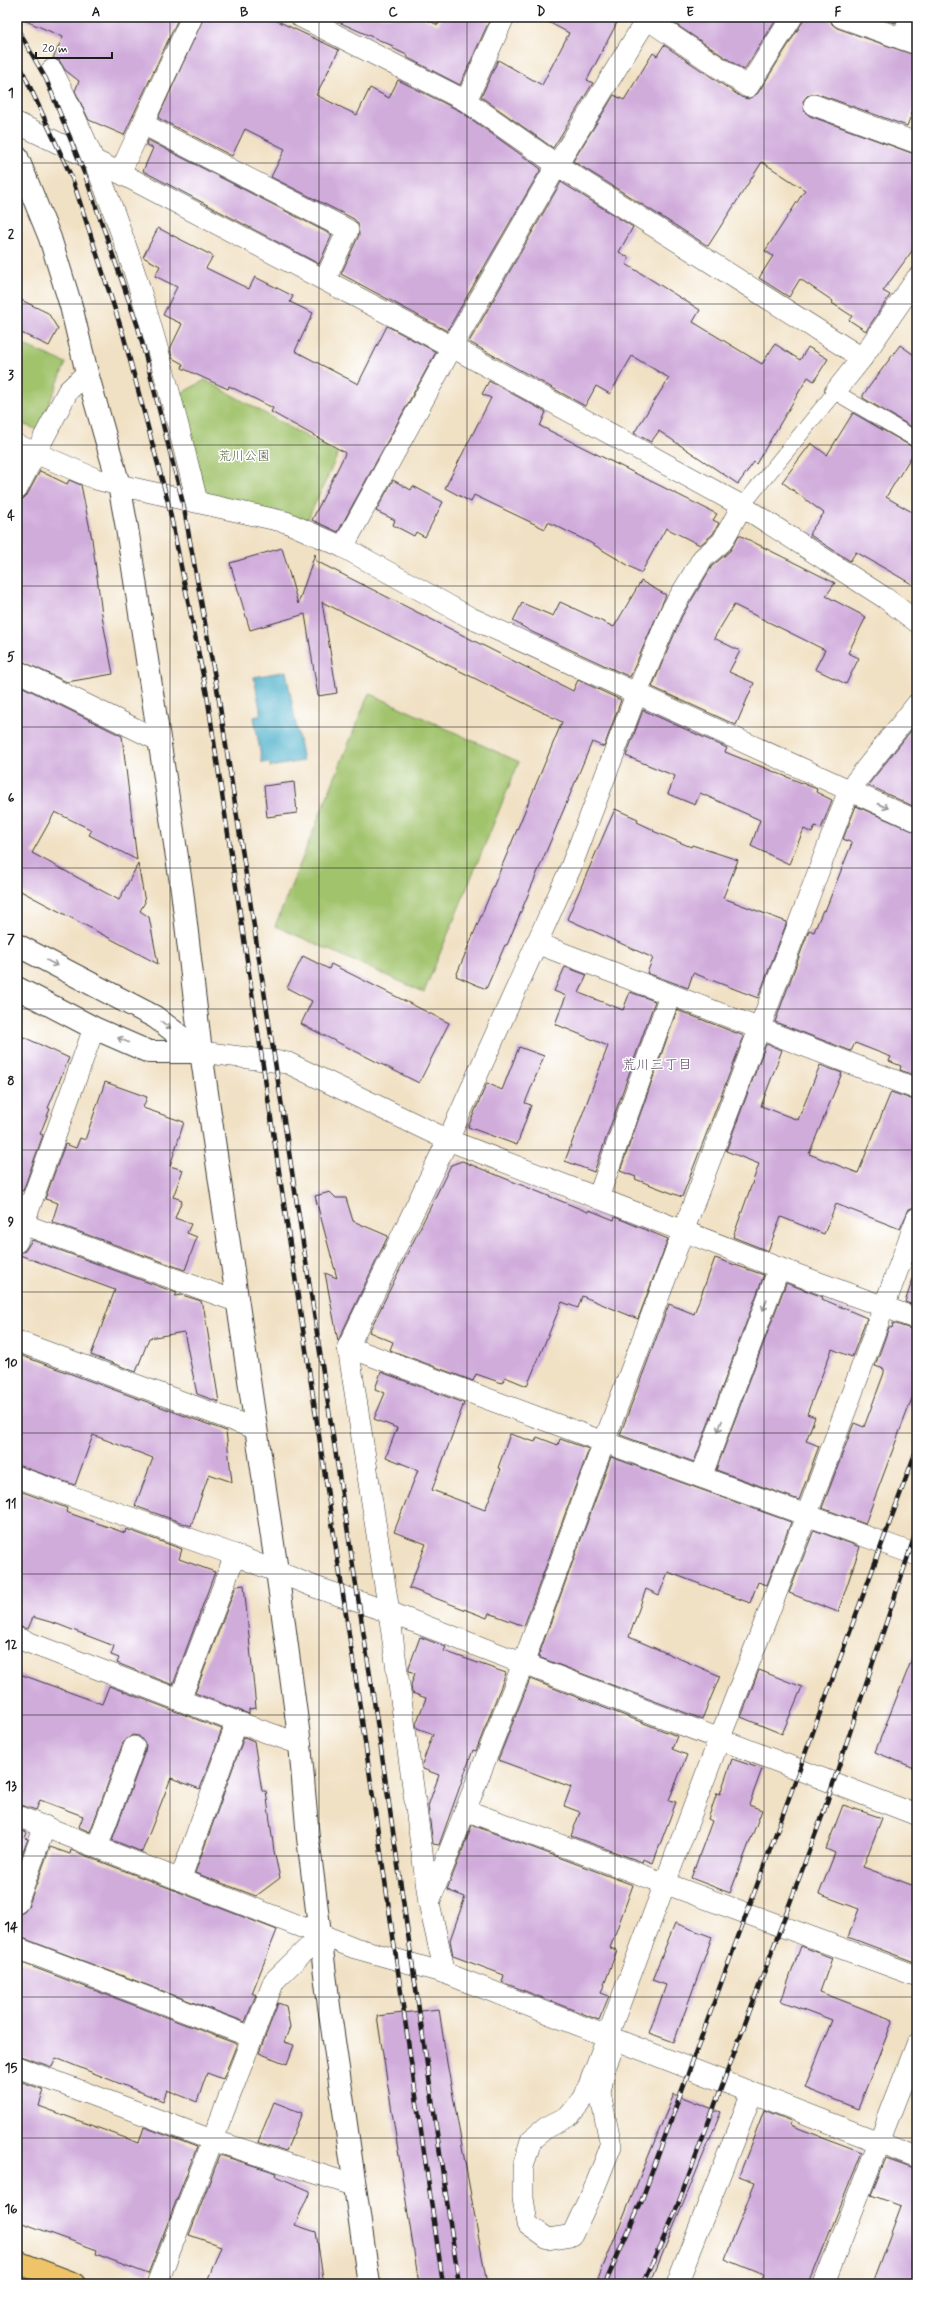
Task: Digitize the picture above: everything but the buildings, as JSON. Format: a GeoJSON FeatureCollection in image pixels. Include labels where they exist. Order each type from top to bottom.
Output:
{"type":"FeatureCollection","features":[{"type":"Feature","properties":{"kind":"main road"},"geometry":{"type":"LineString","coordinates":[[17,2262],[75,2284]]}},
{"type":"Feature","properties":{"kind":"street"},"geometry":{"type":"LineString","coordinates":[[120,173],[192,17]]}},
{"type":"Feature","properties":{"kind":"street"},"geometry":{"type":"LineString","coordinates":[[301,17],[466,101],[557,165],[862,358]]}},
{"type":"Feature","properties":{"kind":"street"},"geometry":{"type":"LineString","coordinates":[[466,101],[504,17]]}},
{"type":"Feature","properties":{"kind":"street"},"geometry":{"type":"LineString","coordinates":[[343,547],[452,347],[557,165],[648,18],[748,86],[792,17]]}},
{"type":"Feature","properties":{"kind":"street"},"geometry":{"type":"LineString","coordinates":[[841,17],[910,42],[910,17]]}},
{"type":"Feature","properties":{"kind":"street"},"geometry":{"type":"LineString","coordinates":[[52,70],[79,122],[96,162],[134,270],[163,368],[197,501]]}},
{"type":"Feature","properties":{"kind":"street"},"geometry":{"type":"LineString","coordinates":[[814,105],[917,143]]}},
{"type":"Feature","properties":{"kind":"street"},"geometry":{"type":"LineString","coordinates":[[17,123],[120,173],[452,347],[742,506],[885,598],[917,622]]}},
{"type":"Feature","properties":{"kind":"street"},"geometry":{"type":"LineString","coordinates":[[143,124],[348,230],[325,280]]}},
{"type":"Feature","properties":{"kind":"street"},"geometry":{"type":"LineString","coordinates":[[17,157],[50,238],[71,306],[87,373],[118,485],[160,741],[182,890],[201,1052],[277,1571],[300,1744],[308,1838],[353,2185],[368,2284]]}},
{"type":"Feature","properties":{"kind":"street"},"geometry":{"type":"LineString","coordinates":[[445,1973],[429,1902],[389,1612],[348,1347],[448,1140],[571,867],[636,695],[671,611],[702,558],[722,542],[742,506],[862,358],[917,278]]}},
{"type":"Feature","properties":{"kind":"street"},"geometry":{"type":"LineString","coordinates":[[17,489],[68,391],[87,373]]}},
{"type":"Feature","properties":{"kind":"street"},"geometry":{"type":"LineString","coordinates":[[835,392],[917,440]]}},
{"type":"Feature","properties":{"kind":"street"},"geometry":{"type":"LineString","coordinates":[[17,445],[96,479],[286,522],[343,547],[471,618],[636,695],[917,821]]}},
{"type":"Feature","properties":{"kind":"street"},"geometry":{"type":"LineString","coordinates":[[17,671],[160,741]]}},
{"type":"Feature","properties":{"kind":"street"},"geometry":{"type":"LineString","coordinates":[[429,1902],[523,1664],[683,1230],[849,790],[917,704]]}},
{"type":"Feature","properties":{"kind":"street"},"geometry":{"type":"LineString","coordinates":[[536,943],[759,1030],[917,1089]]}},
{"type":"Feature","properties":{"kind":"street"},"geometry":{"type":"LineString","coordinates":[[17,945],[155,1017],[201,1052]]}},
{"type":"Feature","properties":{"kind":"street"},"geometry":{"type":"LineString","coordinates":[[17,988],[94,1028],[149,1052],[201,1052],[288,1063],[448,1140],[779,1268],[917,1319]]}},
{"type":"Feature","properties":{"kind":"street"},"geometry":{"type":"LineString","coordinates":[[598,1198],[670,995]]}},
{"type":"Feature","properties":{"kind":"street"},"geometry":{"type":"LineString","coordinates":[[94,1028],[19,1230],[238,1302]]}},
{"type":"Feature","properties":{"kind":"street"},"geometry":{"type":"LineString","coordinates":[[611,2038],[600,2093],[611,2146],[590,2198],[572,2235],[548,2240],[527,2224],[523,2198],[523,2166],[531,2140],[547,2127],[569,2116],[584,2098],[611,2038],[664,1884],[807,1514],[917,1218]]}},
{"type":"Feature","properties":{"kind":"street"},"geometry":{"type":"LineString","coordinates":[[701,1477],[779,1268]]}},
{"type":"Feature","properties":{"kind":"street"},"geometry":{"type":"LineString","coordinates":[[17,1341],[256,1429]]}},
{"type":"Feature","properties":{"kind":"street"},"geometry":{"type":"LineString","coordinates":[[348,1347],[604,1442],[807,1514],[917,1555]]}},
{"type":"Feature","properties":{"kind":"street"},"geometry":{"type":"LineString","coordinates":[[17,1477],[235,1555],[315,1587],[389,1612],[917,1816]]}},
{"type":"Feature","properties":{"kind":"street"},"geometry":{"type":"LineString","coordinates":[[180,1700],[235,1555]]}},
{"type":"Feature","properties":{"kind":"street"},"geometry":{"type":"LineString","coordinates":[[17,1638],[237,1722],[300,1744]]}},
{"type":"Feature","properties":{"kind":"street"},"geometry":{"type":"LineString","coordinates":[[180,1880],[237,1722]]}},
{"type":"Feature","properties":{"kind":"street"},"geometry":{"type":"LineString","coordinates":[[97,1847],[134,1747]]}},
{"type":"Feature","properties":{"kind":"street"},"geometry":{"type":"LineString","coordinates":[[465,1810],[917,1976]]}},
{"type":"Feature","properties":{"kind":"street"},"geometry":{"type":"LineString","coordinates":[[17,1816],[355,1948],[445,1973],[917,2157]]}},
{"type":"Feature","properties":{"kind":"street"},"geometry":{"type":"LineString","coordinates":[[17,1903],[45,1826]]}},
{"type":"Feature","properties":{"kind":"street"},"geometry":{"type":"LineString","coordinates":[[157,2284],[274,1981],[321,1934]]}},
{"type":"Feature","properties":{"kind":"street"},"geometry":{"type":"LineString","coordinates":[[17,1948],[252,2036]]}},
{"type":"Feature","properties":{"kind":"street"},"geometry":{"type":"LineString","coordinates":[[824,2284],[917,2044]]}},
{"type":"Feature","properties":{"kind":"street"},"geometry":{"type":"LineString","coordinates":[[17,2067],[212,2140],[353,2185]]}},
{"type":"Feature","properties":{"kind":"street"},"geometry":{"type":"LineString","coordinates":[[677,2284],[752,2093]]}},
{"type":"Feature","properties":{"kind":"green space"},"geometry":{"type":"Polygon","coordinates":[[[17,342],[66,363],[38,430],[17,422],[17,342]]]}},
{"type":"Feature","properties":{"kind":"green space","name":"荒川公園"},"geometry":{"type":"Polygon","coordinates":[[[205,380],[338,454],[306,523],[205,494],[180,394],[205,380]]]}},
{"type":"Feature","properties":{"kind":"green space"},"geometry":{"type":"Polygon","coordinates":[[[369,693],[519,762],[424,992],[275,926],[369,693]]]}},
{"type":"Feature","properties":{"kind":"water"},"geometry":{"type":"Polygon","coordinates":[[[286,671],[303,761],[270,767],[270,762],[262,763],[254,717],[261,715],[254,677],[286,671]]]}},
{"type":"Feature","properties":{"kind":"railway"},"geometry":{"type":"LineString","coordinates":[[17,28],[46,79],[85,175],[138,327],[183,503],[218,694],[374,1701],[459,2284]]}},
{"type":"Feature","properties":{"kind":"railway"},"geometry":{"type":"LineString","coordinates":[[17,59],[72,178],[123,334],[168,502],[207,695],[360,1707],[443,2284]]}},
{"type":"Feature","properties":{"kind":"railway"},"geometry":{"type":"LineString","coordinates":[[605,2284],[641,2202],[917,1448]]}},
{"type":"Feature","properties":{"kind":"railway"},"geometry":{"type":"LineString","coordinates":[[643,2284],[674,2215],[824,1811],[917,1529]]}},
{"type":"Feature","properties":{"kind":"district","name":"荒川三丁目"},"geometry":{"type":"Point","coordinates":[657,1065]}}]}
